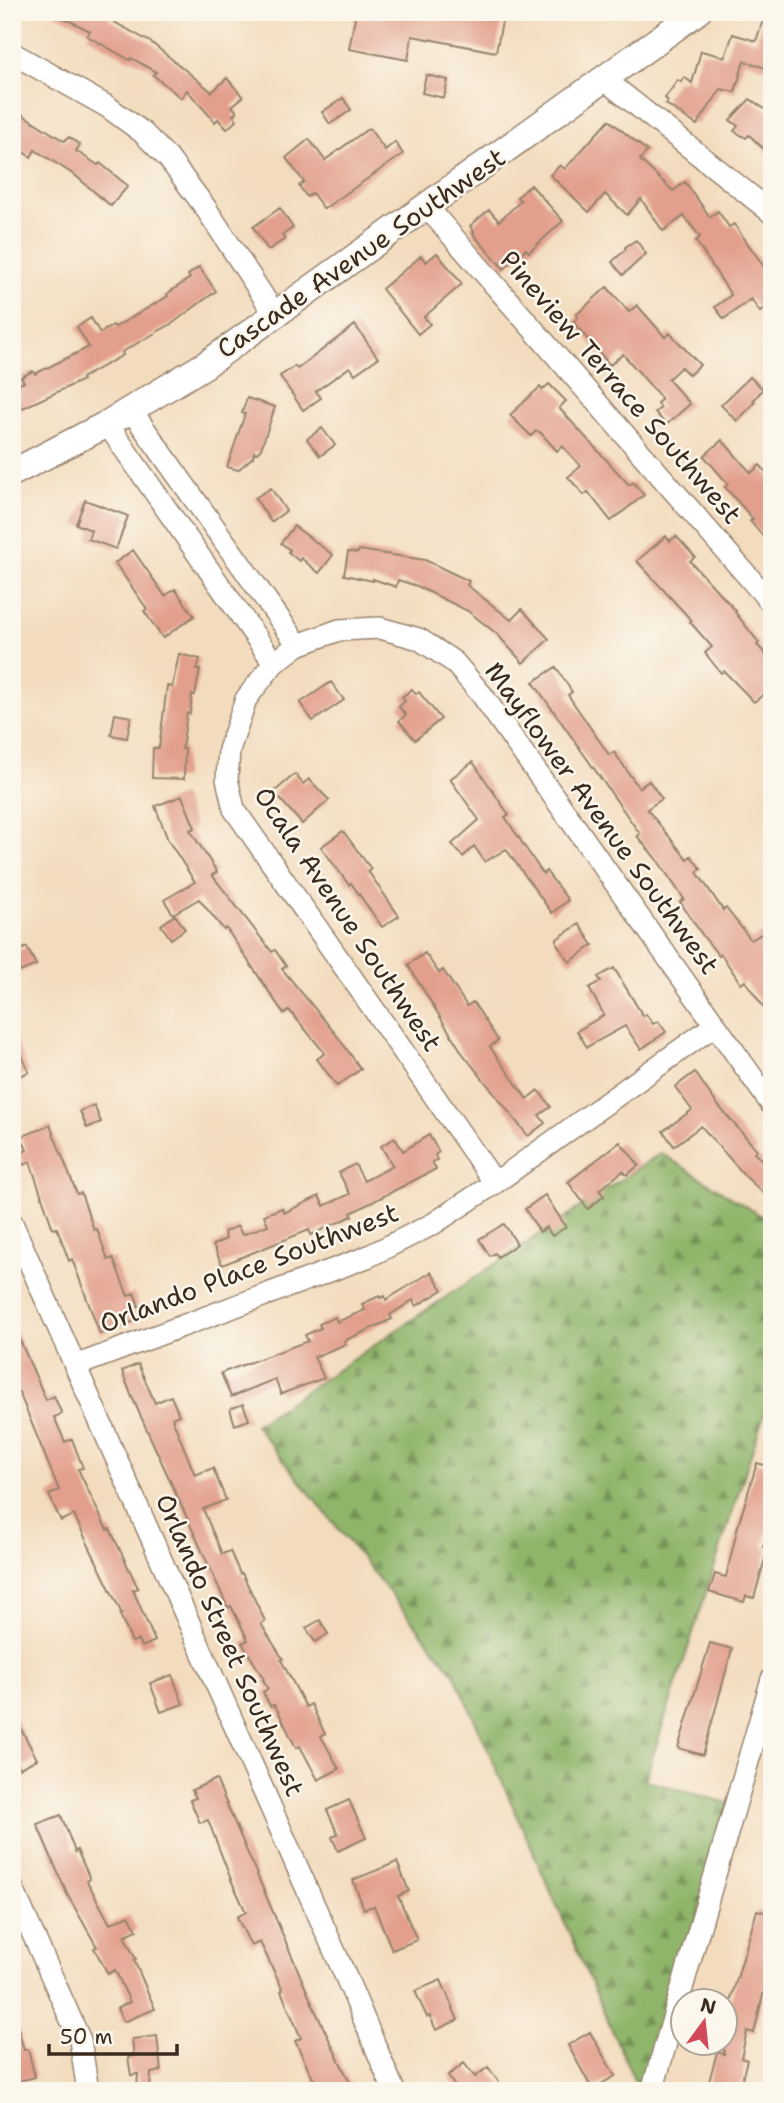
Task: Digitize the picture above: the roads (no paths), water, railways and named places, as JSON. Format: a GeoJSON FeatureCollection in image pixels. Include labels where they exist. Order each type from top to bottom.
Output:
{"type":"FeatureCollection","features":[{"type":"Feature","properties":{"kind":"main road","name":"Cascade Avenue Southwest"},"geometry":{"type":"LineString","coordinates":[[12,473],[107,424],[205,365],[697,12]]}},
{"type":"Feature","properties":{"kind":"street"},"geometry":{"type":"LineString","coordinates":[[12,53],[108,107],[142,132],[168,158],[205,207],[276,316]]}},
{"type":"Feature","properties":{"kind":"street"},"geometry":{"type":"LineString","coordinates":[[604,79],[772,213]]}},
{"type":"Feature","properties":{"kind":"street"},"geometry":{"type":"LineString","coordinates":[[751,196],[772,202]]}},
{"type":"Feature","properties":{"kind":"street","name":"Pineview Terrace Southwest"},"geometry":{"type":"LineString","coordinates":[[427,207],[772,604]]}},
{"type":"Feature","properties":{"kind":"street"},"geometry":{"type":"LineString","coordinates":[[131,410],[298,645]]}},
{"type":"Feature","properties":{"kind":"street"},"geometry":{"type":"LineString","coordinates":[[107,424],[274,663]]}},
{"type":"Feature","properties":{"kind":"street","name":"Mayflower Avenue Southwest"},"geometry":{"type":"LineString","coordinates":[[298,645],[339,630],[380,628],[419,639],[454,662],[482,695],[772,1105]]}},
{"type":"Feature","properties":{"kind":"street","name":"Ocala Avenue Southwest"},"geometry":{"type":"LineString","coordinates":[[298,645],[274,663],[246,699],[229,750],[227,779],[234,809],[495,1183]]}},
{"type":"Feature","properties":{"kind":"street","name":"Orlando Place Southwest"},"geometry":{"type":"LineString","coordinates":[[75,1366],[368,1257],[433,1224],[495,1183],[715,1025]]}},
{"type":"Feature","properties":{"kind":"street","name":"Orlando Street Southwest"},"geometry":{"type":"LineString","coordinates":[[12,1223],[394,2091]]}},
{"type":"Feature","properties":{"kind":"street"},"geometry":{"type":"LineString","coordinates":[[652,2091],[772,1679]]}},
{"type":"Feature","properties":{"kind":"street"},"geometry":{"type":"LineString","coordinates":[[12,1887],[80,2040],[88,2091]]}}]}
